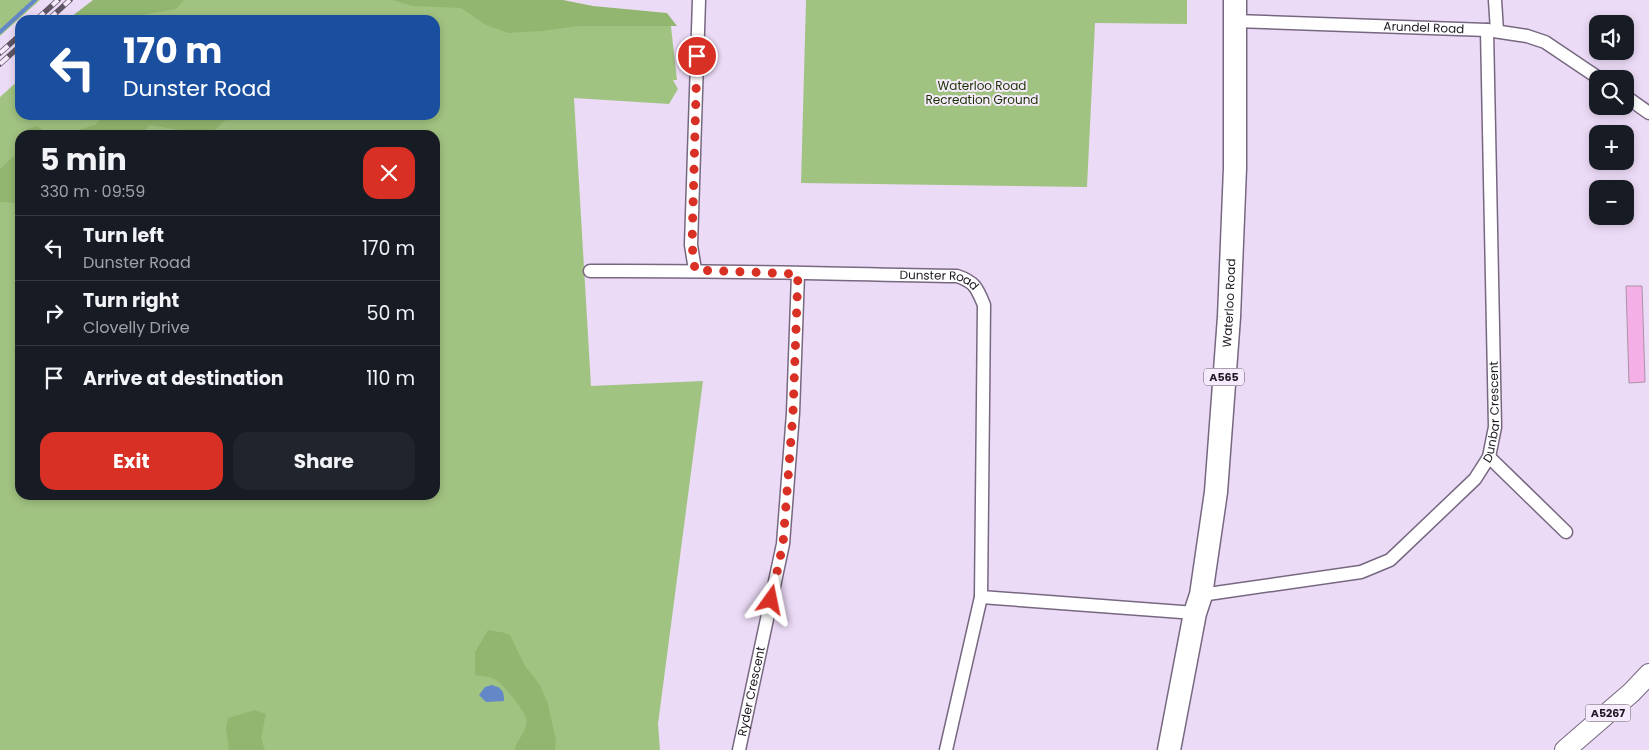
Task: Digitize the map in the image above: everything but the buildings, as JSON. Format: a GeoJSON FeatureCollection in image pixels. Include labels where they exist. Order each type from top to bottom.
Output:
{"type":"FeatureCollection","features":[{"type":"Feature","properties":{"kind":"highway","name":"Waterloo Road"},"geometry":{"type":"LineString","coordinates":[[1169,750],[1198,604],[1216,492],[1229,317],[1235,168],[1235,11]]}},
{"type":"Feature","properties":{"kind":"main road","name":"A5267"},"geometry":{"type":"LineString","coordinates":[[1565,750],[1632,692],[1649,674]]}},
{"type":"Feature","properties":{"kind":"street"},"geometry":{"type":"LineString","coordinates":[[695,270],[692,245],[699,0]]}},
{"type":"Feature","properties":{"kind":"street","name":"Dunbar Crescent"},"geometry":{"type":"LineString","coordinates":[[1198,604],[1361,572],[1390,560],[1475,479],[1489,457],[1495,427],[1492,30],[1495,0]]}},
{"type":"Feature","properties":{"kind":"street","name":"Arundel Road"},"geometry":{"type":"LineString","coordinates":[[1235,11],[1492,30],[1527,36],[1545,42],[1589,72]]}},
{"type":"Feature","properties":{"kind":"street"},"geometry":{"type":"LineString","coordinates":[[1634,102],[1649,113]]}},
{"type":"Feature","properties":{"kind":"street","name":"Dunster Road"},"geometry":{"type":"LineString","coordinates":[[590,271],[695,270],[798,274],[957,276],[969,280],[978,290],[984,305],[981,597]]}},
{"type":"Feature","properties":{"kind":"street","name":"Ryder Crescent"},"geometry":{"type":"LineString","coordinates":[[739,750],[783,544],[793,413],[798,274]]}},
{"type":"Feature","properties":{"kind":"street"},"geometry":{"type":"LineString","coordinates":[[1489,457],[1566,532]]}},
{"type":"Feature","properties":{"kind":"street"},"geometry":{"type":"LineString","coordinates":[[946,750],[981,597],[1198,604]]}},
{"type":"Feature","properties":{"kind":"green space"},"geometry":{"type":"Polygon","coordinates":[[[0,0],[40,0],[23,15],[15,15],[15,22],[0,36],[0,0]]]}},
{"type":"Feature","properties":{"kind":"green space"},"geometry":{"type":"Polygon","coordinates":[[[93,0],[184,0],[176,9],[142,15],[74,15],[93,0]]]}},
{"type":"Feature","properties":{"kind":"green space"},"geometry":{"type":"Polygon","coordinates":[[[107,0],[545,0],[670,18],[677,80],[673,80],[678,89],[669,104],[574,98],[591,386],[703,381],[658,724],[660,750],[0,750],[0,97],[15,84],[15,120],[440,120],[440,15],[90,15],[107,0]]]}},
{"type":"Feature","properties":{"kind":"green space"},"geometry":{"type":"Polygon","coordinates":[[[392,0],[563,0],[593,6],[667,13],[677,26],[578,26],[508,33],[486,25],[461,8],[413,6],[392,0]]]}},
{"type":"Feature","properties":{"kind":"green space","name":"Waterloo Road Recreation Ground"},"geometry":{"type":"Polygon","coordinates":[[[806,0],[1187,0],[1187,24],[1095,23],[1087,187],[801,183],[806,0]]]}},
{"type":"Feature","properties":{"kind":"green space"},"geometry":{"type":"Polygon","coordinates":[[[99,120],[226,120],[215,130],[180,130],[150,125],[145,130],[78,130],[95,125],[99,120]]]}},
{"type":"Feature","properties":{"kind":"green space"},"geometry":{"type":"Polygon","coordinates":[[[36,126],[43,130],[27,130],[27,129],[36,126]]]}},
{"type":"Feature","properties":{"kind":"green space"},"geometry":{"type":"Polygon","coordinates":[[[15,155],[15,203],[0,202],[0,169],[15,155]]]}},
{"type":"Feature","properties":{"kind":"green space"},"geometry":{"type":"Polygon","coordinates":[[[488,630],[510,635],[525,666],[540,685],[548,704],[556,740],[555,750],[515,750],[526,727],[525,715],[514,698],[498,681],[475,675],[475,652],[488,630]]]}},
{"type":"Feature","properties":{"kind":"green space"},"geometry":{"type":"Polygon","coordinates":[[[255,710],[266,714],[261,738],[265,750],[229,750],[226,729],[228,718],[255,710]]]}},
{"type":"Feature","properties":{"kind":"water"},"geometry":{"type":"Polygon","coordinates":[[[492,685],[502,690],[504,701],[486,702],[479,695],[485,687],[492,685]]]}},
{"type":"Feature","properties":{"kind":"waterway"},"geometry":{"type":"LineString","coordinates":[[19,15],[35,0]]}},
{"type":"Feature","properties":{"kind":"waterway"},"geometry":{"type":"LineString","coordinates":[[0,32],[15,18]]}},
{"type":"Feature","properties":{"kind":"railway"},"geometry":{"type":"LineString","coordinates":[[42,15],[58,0]]}},
{"type":"Feature","properties":{"kind":"railway"},"geometry":{"type":"LineString","coordinates":[[54,15],[70,0]]}},
{"type":"Feature","properties":{"kind":"railway"},"geometry":{"type":"LineString","coordinates":[[0,53],[15,40]]}},
{"type":"Feature","properties":{"kind":"railway"},"geometry":{"type":"LineString","coordinates":[[0,64],[15,50]]}},
{"type":"Feature","properties":{"kind":"route"},"geometry":{"type":"LineString","coordinates":[[697,56],[692,245],[695,270],[798,274],[793,413],[783,544],[771,600]]}}]}
